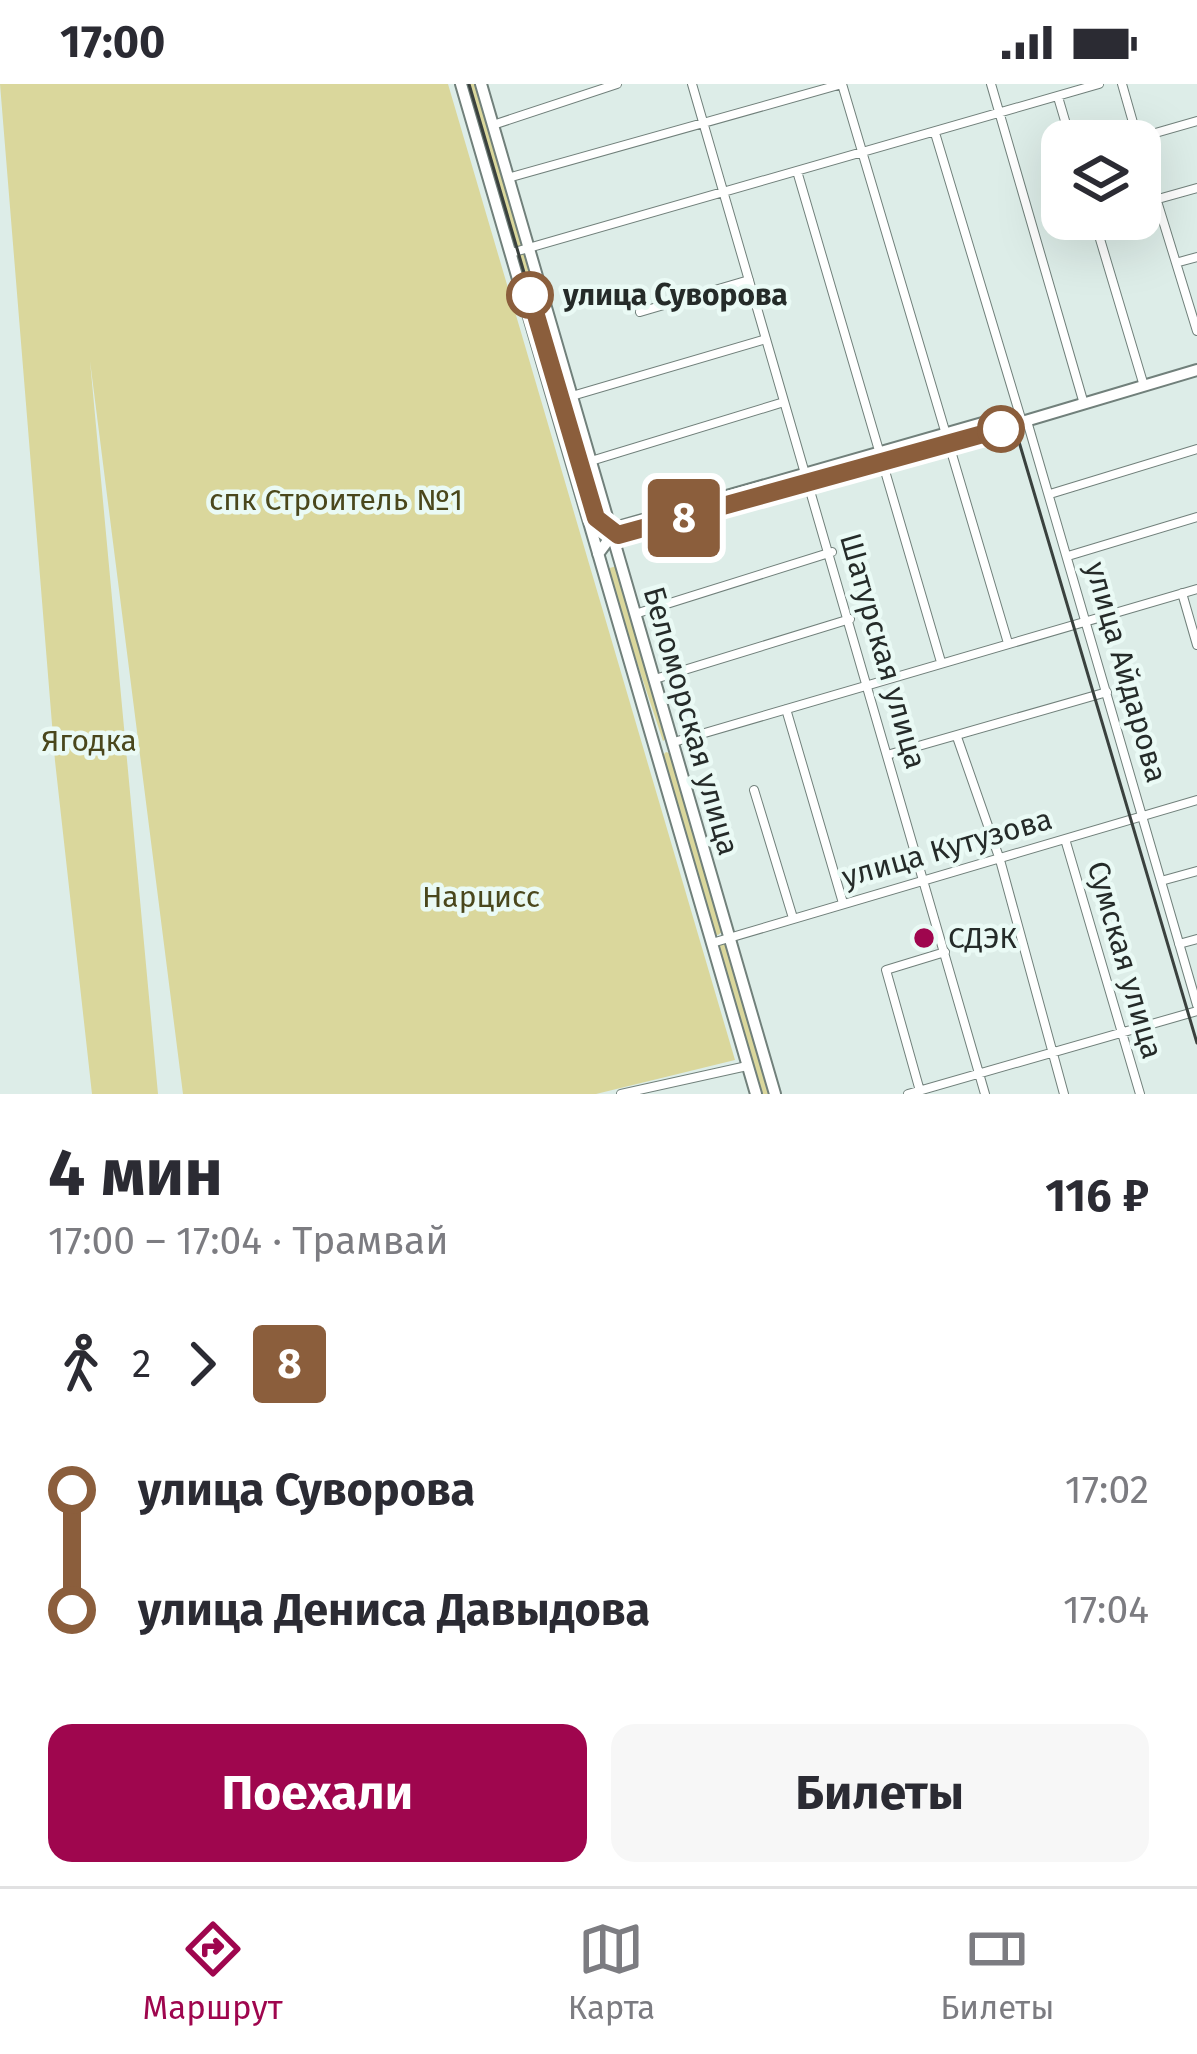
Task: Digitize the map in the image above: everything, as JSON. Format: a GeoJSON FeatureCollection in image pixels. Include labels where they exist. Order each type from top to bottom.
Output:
{"type":"FeatureCollection","features":[{"type":"Feature","properties":{"kind":"main road","name":"Беломорская улица"},"geometry":{"type":"LineString","coordinates":[[461,84],[756,1094]]}},
{"type":"Feature","properties":{"kind":"main road","name":"Беломорская улица"},"geometry":{"type":"LineString","coordinates":[[481,84],[775,1094]]}},
{"type":"Feature","properties":{"kind":"main road"},"geometry":{"type":"LineString","coordinates":[[598,554],[611,533],[994,421],[1024,421],[1197,370]]}},
{"type":"Feature","properties":{"kind":"main road"},"geometry":{"type":"LineString","coordinates":[[655,748],[674,742]]}},
{"type":"Feature","properties":{"kind":"street"},"geometry":{"type":"LineString","coordinates":[[493,125],[617,84]]}},
{"type":"Feature","properties":{"kind":"street","name":"Шатурская улица"},"geometry":{"type":"LineString","coordinates":[[692,84],[832,552],[865,684],[986,1094]]}},
{"type":"Feature","properties":{"kind":"street"},"geometry":{"type":"LineString","coordinates":[[508,178],[842,84],[1008,643]]}},
{"type":"Feature","properties":{"kind":"street"},"geometry":{"type":"LineString","coordinates":[[991,84],[1084,404]]}},
{"type":"Feature","properties":{"kind":"street"},"geometry":{"type":"LineString","coordinates":[[511,253],[1100,84]]}},
{"type":"Feature","properties":{"kind":"street"},"geometry":{"type":"LineString","coordinates":[[1122,84],[1133,120]]}},
{"type":"Feature","properties":{"kind":"street"},"geometry":{"type":"LineString","coordinates":[[1058,97],[1065,120]]}},
{"type":"Feature","properties":{"kind":"street"},"geometry":{"type":"LineString","coordinates":[[1161,134],[1197,121]]}},
{"type":"Feature","properties":{"kind":"street","name":"улица Айдарова"},"geometry":{"type":"LineString","coordinates":[[935,133],[1050,494],[1197,1008]]}},
{"type":"Feature","properties":{"kind":"street"},"geometry":{"type":"LineString","coordinates":[[797,171],[941,662]]}},
{"type":"Feature","properties":{"kind":"street"},"geometry":{"type":"LineString","coordinates":[[1161,198],[1197,188]]}},
{"type":"Feature","properties":{"kind":"street"},"geometry":{"type":"LineString","coordinates":[[1161,210],[1197,331]]}},
{"type":"Feature","properties":{"kind":"street"},"geometry":{"type":"LineString","coordinates":[[1100,240],[1144,386]]}},
{"type":"Feature","properties":{"kind":"street"},"geometry":{"type":"LineString","coordinates":[[1179,262],[1197,257]]}},
{"type":"Feature","properties":{"kind":"street"},"geometry":{"type":"LineString","coordinates":[[640,312],[749,280]]}},
{"type":"Feature","properties":{"kind":"street"},"geometry":{"type":"LineString","coordinates":[[572,396],[766,340]]}},
{"type":"Feature","properties":{"kind":"street"},"geometry":{"type":"LineString","coordinates":[[590,461],[784,402]]}},
{"type":"Feature","properties":{"kind":"street"},"geometry":{"type":"LineString","coordinates":[[1050,494],[1197,449]]}},
{"type":"Feature","properties":{"kind":"street"},"geometry":{"type":"LineString","coordinates":[[1068,556],[1197,517]]}},
{"type":"Feature","properties":{"kind":"street"},"geometry":{"type":"LineString","coordinates":[[635,614],[832,552]]}},
{"type":"Feature","properties":{"kind":"street"},"geometry":{"type":"LineString","coordinates":[[674,742],[1197,589]]}},
{"type":"Feature","properties":{"kind":"street"},"geometry":{"type":"LineString","coordinates":[[1182,593],[1197,645]]}},
{"type":"Feature","properties":{"kind":"street"},"geometry":{"type":"LineString","coordinates":[[655,679],[850,619]]}},
{"type":"Feature","properties":{"kind":"street"},"geometry":{"type":"LineString","coordinates":[[887,755],[1107,692]]}},
{"type":"Feature","properties":{"kind":"street"},"geometry":{"type":"LineString","coordinates":[[786,709],[843,904]]}},
{"type":"Feature","properties":{"kind":"street"},"geometry":{"type":"LineString","coordinates":[[957,737],[1000,860],[1064,1094]]}},
{"type":"Feature","properties":{"kind":"street"},"geometry":{"type":"LineString","coordinates":[[754,790],[793,918]]}},
{"type":"Feature","properties":{"kind":"street","name":"улица Кутузова"},"geometry":{"type":"LineString","coordinates":[[712,943],[1197,800]]}},
{"type":"Feature","properties":{"kind":"street","name":"Сумская улица"},"geometry":{"type":"LineString","coordinates":[[1065,839],[1140,1094]]}},
{"type":"Feature","properties":{"kind":"street"},"geometry":{"type":"LineString","coordinates":[[1161,881],[1197,871]]}},
{"type":"Feature","properties":{"kind":"street"},"geometry":{"type":"LineString","coordinates":[[1179,944],[1197,939]]}},
{"type":"Feature","properties":{"kind":"street"},"geometry":{"type":"LineString","coordinates":[[920,1091],[886,970],[945,952]]}},
{"type":"Feature","properties":{"kind":"street"},"geometry":{"type":"LineString","coordinates":[[908,1094],[1197,1008]]}},
{"type":"Feature","properties":{"kind":"street"},"geometry":{"type":"LineString","coordinates":[[621,1094],[748,1066]]}},
{"type":"Feature","properties":{"kind":"green space"},"geometry":{"type":"Polygon","coordinates":[[[0,84],[448,84],[735,1060],[596,1094],[183,1094],[90,361],[158,1094],[92,1094],[55,761],[0,84]]]}},
{"type":"Feature","properties":{"kind":"green space"},"geometry":{"type":"Polygon","coordinates":[[[465,84],[478,84],[525,245],[512,249],[465,84]]]}},
{"type":"Feature","properties":{"kind":"green space"},"geometry":{"type":"Polygon","coordinates":[[[526,251],[606,531],[595,534],[515,255],[526,251]]]}},
{"type":"Feature","properties":{"kind":"green space"},"geometry":{"type":"Polygon","coordinates":[[[617,566],[666,739],[663,741],[606,569],[617,566]]]}},
{"type":"Feature","properties":{"kind":"green space"},"geometry":{"type":"Polygon","coordinates":[[[672,754],[723,931],[718,935],[713,934],[662,756],[672,754]]]}},
{"type":"Feature","properties":{"kind":"green space"},"geometry":{"type":"Polygon","coordinates":[[[721,942],[728,945],[772,1094],[760,1094],[717,948],[721,942]]]}},
{"type":"Feature","properties":{"kind":"tram line"},"geometry":{"type":"LineString","coordinates":[[469,84],[596,519],[606,531],[625,535],[994,429],[1017,435],[1197,1043]]}},
{"type":"Feature","properties":{"kind":"tram line","name":"8"},"geometry":{"type":"LineString","coordinates":[[530,295],[596,518],[606,531],[618,535],[1001,429]]}},
{"type":"Feature","properties":{"kind":"place","name":"улица Суворова"},"geometry":{"type":"Point","coordinates":[530,295]}},
{"type":"Feature","properties":{"kind":"place","name":"СДЭК"},"geometry":{"type":"Point","coordinates":[924,938]}},
{"type":"Feature","properties":{"kind":"park label","name":"спк Строитель №1"},"geometry":{"type":"Point","coordinates":[336,500]}},
{"type":"Feature","properties":{"kind":"park label","name":"Ягодка"},"geometry":{"type":"Point","coordinates":[89,741]}},
{"type":"Feature","properties":{"kind":"park label","name":"Нарцисс"},"geometry":{"type":"Point","coordinates":[481,897]}}]}
